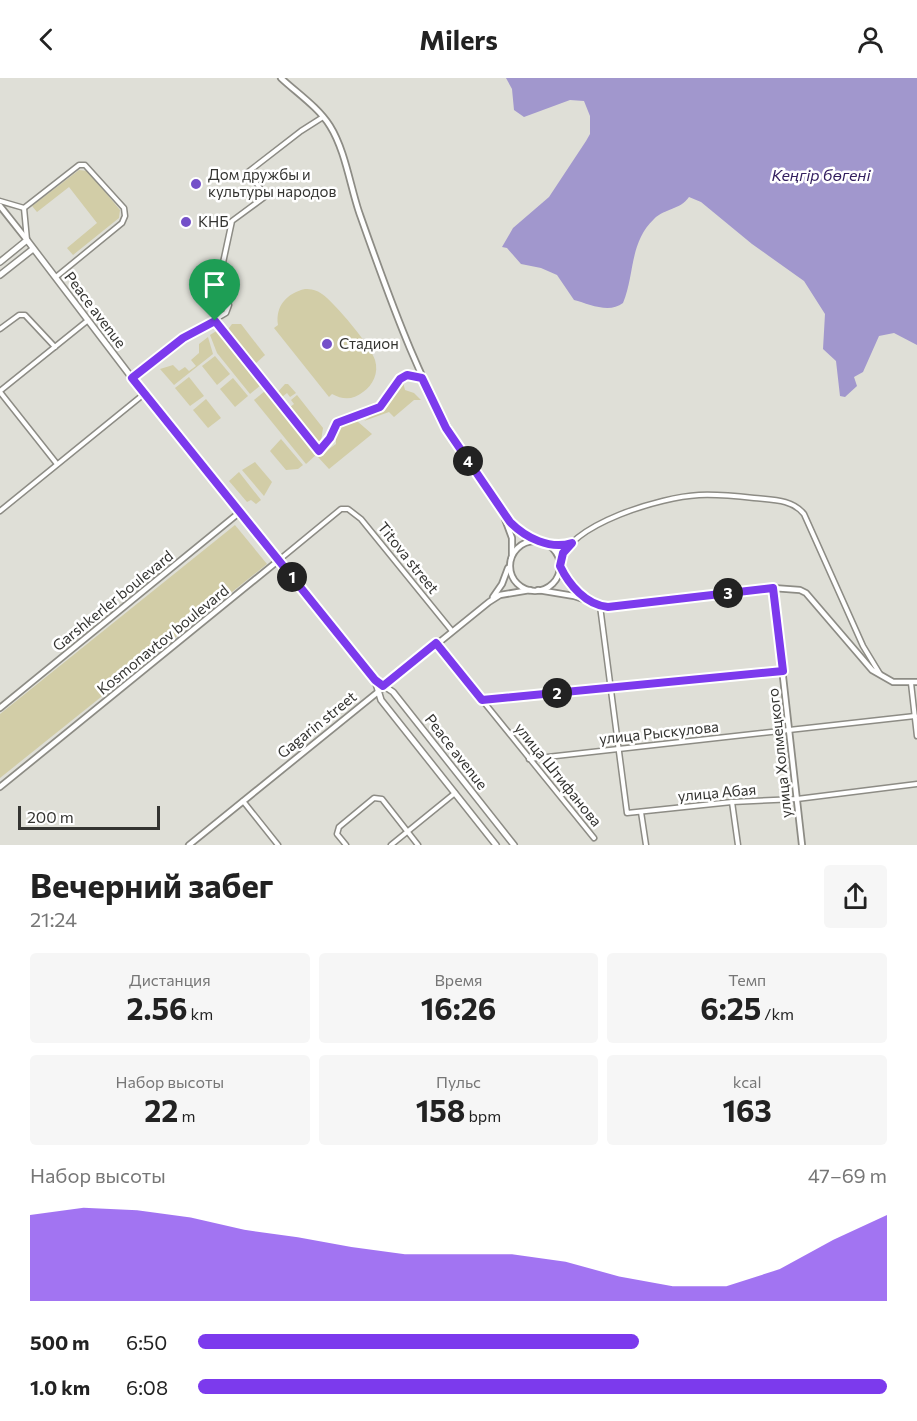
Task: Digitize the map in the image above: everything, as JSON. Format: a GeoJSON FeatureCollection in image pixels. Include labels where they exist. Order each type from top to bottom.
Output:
{"type":"FeatureCollection","features":[{"type":"Feature","properties":{"kind":"main road","name":"Peace avenue"},"geometry":{"type":"LineString","coordinates":[[27,240],[144,394],[381,688],[393,692],[514,845]]}},
{"type":"Feature","properties":{"kind":"main road"},"geometry":{"type":"LineString","coordinates":[[0,262],[27,240]]}},
{"type":"Feature","properties":{"kind":"main road"},"geometry":{"type":"LineString","coordinates":[[0,275],[33,249]]}},
{"type":"Feature","properties":{"kind":"main road","name":"Peace avenue"},"geometry":{"type":"LineString","coordinates":[[381,688],[381,700],[496,845]]}},
{"type":"Feature","properties":{"kind":"street"},"geometry":{"type":"LineString","coordinates":[[281,78],[323,117],[334,136],[368,239],[422,378],[446,428],[503,514],[512,538],[512,555],[502,584],[489,602]]}},
{"type":"Feature","properties":{"kind":"street"},"geometry":{"type":"LineString","coordinates":[[132,378],[183,338],[215,321],[228,308],[221,272],[232,221],[266,196],[248,172],[323,117]]}},
{"type":"Feature","properties":{"kind":"street"},"geometry":{"type":"LineString","coordinates":[[24,208],[80,165],[85,165],[124,208],[122,223],[56,277]]}},
{"type":"Feature","properties":{"kind":"street"},"geometry":{"type":"LineString","coordinates":[[0,201],[24,208]]}},
{"type":"Feature","properties":{"kind":"street","name":"Peace avenue"},"geometry":{"type":"LineString","coordinates":[[0,206],[27,240]]}},
{"type":"Feature","properties":{"kind":"street"},"geometry":{"type":"LineString","coordinates":[[24,208],[27,240]]}},
{"type":"Feature","properties":{"kind":"street"},"geometry":{"type":"LineString","coordinates":[[0,329],[19,315],[25,315],[55,347]]}},
{"type":"Feature","properties":{"kind":"street"},"geometry":{"type":"LineString","coordinates":[[57,464],[0,391],[87,321]]}},
{"type":"Feature","properties":{"kind":"street"},"geometry":{"type":"LineString","coordinates":[[215,321],[319,451],[330,438],[337,423],[380,407],[400,379],[407,375],[422,378]]}},
{"type":"Feature","properties":{"kind":"street"},"geometry":{"type":"LineString","coordinates":[[0,511],[144,394]]}},
{"type":"Feature","properties":{"kind":"street"},"geometry":{"type":"LineString","coordinates":[[503,514],[522,532],[549,545],[572,543],[618,516],[660,501],[681,497],[724,495],[794,505],[804,514],[863,646],[884,679]]}},
{"type":"Feature","properties":{"kind":"street","name":"Kosmonavtov boulevard"},"geometry":{"type":"LineString","coordinates":[[0,787],[341,509]]}},
{"type":"Feature","properties":{"kind":"street","name":"Titova street"},"geometry":{"type":"LineString","coordinates":[[341,509],[348,509],[361,519],[452,631]]}},
{"type":"Feature","properties":{"kind":"street","name":"Garshkerler boulevard"},"geometry":{"type":"LineString","coordinates":[[0,708],[240,512]]}},
{"type":"Feature","properties":{"kind":"street"},"geometry":{"type":"LineString","coordinates":[[512,555],[523,543],[538,541]]}},
{"type":"Feature","properties":{"kind":"street"},"geometry":{"type":"LineString","coordinates":[[538,590],[554,582],[560,564],[572,543]]}},
{"type":"Feature","properties":{"kind":"street"},"geometry":{"type":"LineString","coordinates":[[549,545],[557,554],[566,579],[586,599]]}},
{"type":"Feature","properties":{"kind":"street"},"geometry":{"type":"LineString","coordinates":[[510,564],[511,574],[516,583],[530,590]]}},
{"type":"Feature","properties":{"kind":"street"},"geometry":{"type":"LineString","coordinates":[[489,602],[500,595],[530,590],[586,599],[600,606],[773,588],[800,590],[806,593],[861,659],[884,679],[893,682],[914,682],[917,736]]}},
{"type":"Feature","properties":{"kind":"street","name":"улица Холмецкого"},"geometry":{"type":"LineString","coordinates":[[773,588],[791,730],[802,845]]}},
{"type":"Feature","properties":{"kind":"street","name":"Gagarin street"},"geometry":{"type":"LineString","coordinates":[[189,845],[489,602]]}},
{"type":"Feature","properties":{"kind":"street"},"geometry":{"type":"LineString","coordinates":[[600,606],[618,749]]}},
{"type":"Feature","properties":{"kind":"street","name":"улица Штифанова"},"geometry":{"type":"LineString","coordinates":[[436,643],[594,838]]}},
{"type":"Feature","properties":{"kind":"street"},"geometry":{"type":"LineString","coordinates":[[482,700],[783,671]]}},
{"type":"Feature","properties":{"kind":"street","name":"улица Рыскулова"},"geometry":{"type":"LineString","coordinates":[[529,759],[915,716]]}},
{"type":"Feature","properties":{"kind":"street","name":"улица Абая"},"geometry":{"type":"LineString","coordinates":[[618,749],[627,813],[732,802],[797,799],[917,784]]}},
{"type":"Feature","properties":{"kind":"street"},"geometry":{"type":"LineString","coordinates":[[391,845],[455,793]]}},
{"type":"Feature","properties":{"kind":"street"},"geometry":{"type":"LineString","coordinates":[[346,845],[337,834],[339,827],[374,798],[382,799],[418,845]]}},
{"type":"Feature","properties":{"kind":"street"},"geometry":{"type":"LineString","coordinates":[[243,801],[278,845]]}},
{"type":"Feature","properties":{"kind":"street"},"geometry":{"type":"LineString","coordinates":[[732,802],[738,845]]}},
{"type":"Feature","properties":{"kind":"street"},"geometry":{"type":"LineString","coordinates":[[641,812],[646,845]]}},
{"type":"Feature","properties":{"kind":"shaded area"},"geometry":{"type":"Polygon","coordinates":[[[79,170],[88,171],[120,210],[119,218],[73,255],[67,248],[97,223],[69,187],[37,212],[32,206],[79,170]]]}},
{"type":"Feature","properties":{"kind":"shaded area"},"geometry":{"type":"Polygon","coordinates":[[[305,289],[318,292],[335,306],[367,345],[375,360],[376,370],[372,382],[367,389],[355,397],[344,398],[332,394],[329,397],[274,328],[278,325],[280,306],[288,297],[305,289]]]}},
{"type":"Feature","properties":{"kind":"shaded area"},"geometry":{"type":"Polygon","coordinates":[[[232,324],[241,324],[265,355],[253,366],[226,332],[232,324]]]}},
{"type":"Feature","properties":{"kind":"shaded area"},"geometry":{"type":"Polygon","coordinates":[[[218,330],[261,382],[261,385],[250,394],[217,353],[210,335],[218,330]]]}},
{"type":"Feature","properties":{"kind":"shaded area"},"geometry":{"type":"Polygon","coordinates":[[[208,337],[213,354],[174,385],[160,369],[173,365],[179,371],[185,367],[189,371],[196,366],[191,360],[199,353],[199,344],[208,337]]]}},
{"type":"Feature","properties":{"kind":"shaded area"},"geometry":{"type":"Polygon","coordinates":[[[215,356],[230,374],[217,385],[202,366],[215,356]]]}},
{"type":"Feature","properties":{"kind":"shaded area"},"geometry":{"type":"Polygon","coordinates":[[[189,377],[204,396],[190,406],[175,388],[189,377]]]}},
{"type":"Feature","properties":{"kind":"shaded area"},"geometry":{"type":"Polygon","coordinates":[[[233,378],[248,396],[235,407],[220,389],[233,378]]]}},
{"type":"Feature","properties":{"kind":"shaded area"},"geometry":{"type":"Polygon","coordinates":[[[403,382],[405,390],[414,393],[421,400],[414,400],[394,417],[389,412],[364,421],[386,406],[403,382]]]}},
{"type":"Feature","properties":{"kind":"shaded area"},"geometry":{"type":"Polygon","coordinates":[[[285,384],[288,384],[296,393],[290,397],[287,393],[282,397],[290,407],[294,404],[291,400],[297,395],[323,428],[320,448],[276,394],[285,384]]]}},
{"type":"Feature","properties":{"kind":"shaded area"},"geometry":{"type":"Polygon","coordinates":[[[265,391],[317,454],[306,464],[254,400],[265,391]]]}},
{"type":"Feature","properties":{"kind":"shaded area"},"geometry":{"type":"Polygon","coordinates":[[[206,399],[221,418],[208,428],[193,410],[206,399]]]}},
{"type":"Feature","properties":{"kind":"shaded area"},"geometry":{"type":"Polygon","coordinates":[[[357,421],[372,434],[329,469],[318,457],[336,444],[336,429],[357,421]]]}},
{"type":"Feature","properties":{"kind":"shaded area"},"geometry":{"type":"Polygon","coordinates":[[[281,439],[303,465],[298,469],[286,470],[270,451],[281,439]]]}},
{"type":"Feature","properties":{"kind":"shaded area"},"geometry":{"type":"Polygon","coordinates":[[[255,462],[272,482],[264,496],[242,470],[255,462]]]}},
{"type":"Feature","properties":{"kind":"shaded area"},"geometry":{"type":"Polygon","coordinates":[[[239,472],[261,500],[256,504],[251,500],[247,502],[229,481],[239,472]]]}},
{"type":"Feature","properties":{"kind":"shaded area"},"geometry":{"type":"Polygon","coordinates":[[[235,525],[267,564],[0,778],[0,714],[235,525]]]}},
{"type":"Feature","properties":{"kind":"water","name":"Кеңгір бөгені"},"geometry":{"type":"Polygon","coordinates":[[[506,78],[917,78],[917,345],[894,333],[879,336],[863,372],[854,377],[857,386],[845,397],[840,396],[836,361],[823,349],[825,314],[804,281],[752,244],[701,202],[689,197],[681,204],[658,215],[646,228],[636,248],[623,303],[612,308],[605,308],[574,300],[557,275],[541,268],[521,264],[507,248],[502,247],[513,228],[549,197],[590,134],[590,116],[584,101],[570,100],[524,117],[514,110],[512,89],[506,78]]]}},
{"type":"Feature","properties":{"kind":"place","name":"Дом дружбы и культуры народов"},"geometry":{"type":"Point","coordinates":[196,184]}},
{"type":"Feature","properties":{"kind":"place","name":"КНБ"},"geometry":{"type":"Point","coordinates":[186,222]}},
{"type":"Feature","properties":{"kind":"place","name":"Стадион"},"geometry":{"type":"Point","coordinates":[327,344]}},
{"type":"Feature","properties":{"kind":"route"},"geometry":{"type":"LineString","coordinates":[[215,321],[319,451],[325,446],[337,423],[380,407],[396,388],[400,379],[407,375],[422,378],[446,428],[503,514],[522,532],[538,541],[549,545],[572,543],[563,553],[560,566],[566,579],[574,588],[586,599],[600,606],[608,607],[773,588],[783,671],[482,700],[436,643],[383,686],[375,680],[132,378],[183,338],[215,321]]}}]}
